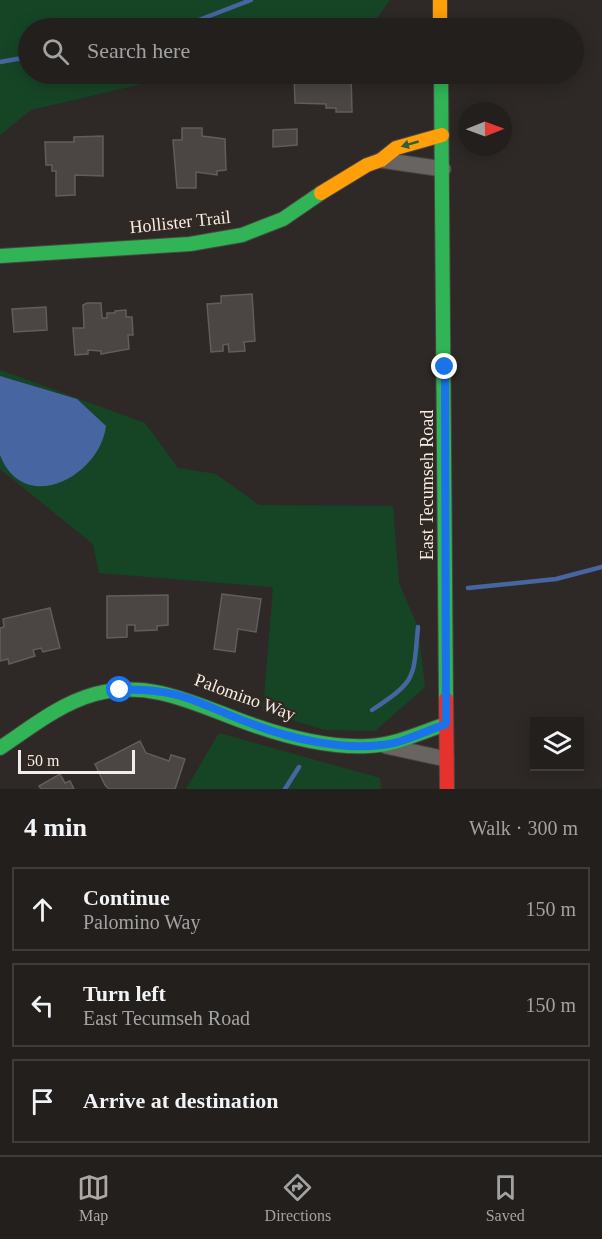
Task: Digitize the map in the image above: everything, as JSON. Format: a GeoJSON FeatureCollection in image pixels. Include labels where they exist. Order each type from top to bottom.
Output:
{"type":"FeatureCollection","features":[{"type":"Feature","properties":{"kind":"street"},"geometry":{"type":"LineString","coordinates":[[440,0],[440,18]]}},
{"type":"Feature","properties":{"kind":"street","name":"East Tecumseh Road"},"geometry":{"type":"LineString","coordinates":[[441,84],[447,789]]}},
{"type":"Feature","properties":{"kind":"street","name":"Hollister Trail"},"geometry":{"type":"LineString","coordinates":[[0,256],[190,244],[242,236],[283,219],[342,179],[381,160],[396,148],[442,135]]}},
{"type":"Feature","properties":{"kind":"street"},"geometry":{"type":"LineString","coordinates":[[381,160],[442,169]]}},
{"type":"Feature","properties":{"kind":"street","name":"Palomino Way"},"geometry":{"type":"LineString","coordinates":[[0,748],[57,709],[76,700],[112,691],[135,690],[183,695],[255,725],[304,738],[341,744],[383,745],[446,759]]}},
{"type":"Feature","properties":{"kind":"street","name":"Palomino Way"},"geometry":{"type":"LineString","coordinates":[[383,745],[446,724]]}},
{"type":"Feature","properties":{"kind":"green space"},"geometry":{"type":"Polygon","coordinates":[[[0,0],[390,0],[377,18],[18,18],[18,84],[142,84],[31,110],[0,135],[0,0]]]}},
{"type":"Feature","properties":{"kind":"green space"},"geometry":{"type":"Polygon","coordinates":[[[0,370],[145,423],[178,468],[216,474],[259,505],[393,506],[399,583],[418,627],[425,687],[375,731],[325,730],[263,711],[273,587],[99,573],[93,544],[0,469],[0,370]]]}},
{"type":"Feature","properties":{"kind":"green space"},"geometry":{"type":"Polygon","coordinates":[[[219,733],[380,778],[381,789],[186,789],[219,733]]]}},
{"type":"Feature","properties":{"kind":"water"},"geometry":{"type":"Polygon","coordinates":[[[0,376],[77,399],[106,426],[101,444],[90,460],[76,473],[60,482],[43,486],[26,484],[11,474],[0,455],[0,376]]]}},
{"type":"Feature","properties":{"kind":"building"},"geometry":{"type":"Polygon","coordinates":[[[294,84],[351,84],[352,112],[336,112],[336,108],[326,108],[326,104],[295,103],[294,84]]]}},
{"type":"Feature","properties":{"kind":"building"},"geometry":{"type":"Polygon","coordinates":[[[182,128],[202,128],[202,136],[225,139],[226,170],[217,171],[217,175],[196,172],[196,188],[177,188],[173,140],[182,140],[182,128]]]}},
{"type":"Feature","properties":{"kind":"building"},"geometry":{"type":"Polygon","coordinates":[[[297,129],[297,145],[273,147],[273,130],[297,129]]]}},
{"type":"Feature","properties":{"kind":"building"},"geometry":{"type":"Polygon","coordinates":[[[103,136],[103,176],[75,175],[75,195],[56,196],[56,171],[52,171],[52,165],[46,165],[45,142],[74,142],[74,137],[103,136]]]}},
{"type":"Feature","properties":{"kind":"building"},"geometry":{"type":"Polygon","coordinates":[[[252,294],[255,341],[244,342],[245,351],[229,352],[228,344],[223,345],[223,351],[211,352],[207,304],[221,303],[221,296],[252,294]]]}},
{"type":"Feature","properties":{"kind":"building"},"geometry":{"type":"Polygon","coordinates":[[[101,303],[102,318],[107,318],[107,313],[126,310],[126,317],[132,317],[133,335],[128,335],[129,349],[101,354],[101,351],[88,350],[88,354],[75,355],[73,328],[84,328],[83,305],[101,303]]]}},
{"type":"Feature","properties":{"kind":"building"},"geometry":{"type":"Polygon","coordinates":[[[46,307],[47,330],[14,332],[12,309],[46,307]]]}},
{"type":"Feature","properties":{"kind":"building"},"geometry":{"type":"Polygon","coordinates":[[[222,594],[261,599],[256,632],[238,629],[235,652],[214,649],[222,594]]]}},
{"type":"Feature","properties":{"kind":"building"},"geometry":{"type":"Polygon","coordinates":[[[168,595],[168,625],[157,626],[157,630],[135,631],[135,625],[127,625],[127,637],[107,638],[107,596],[168,595]]]}},
{"type":"Feature","properties":{"kind":"building"},"geometry":{"type":"Polygon","coordinates":[[[50,608],[60,648],[43,652],[41,648],[33,650],[35,656],[9,664],[8,659],[0,661],[0,628],[4,627],[3,619],[50,608]]]}},
{"type":"Feature","properties":{"kind":"building"},"geometry":{"type":"Polygon","coordinates":[[[140,741],[146,753],[169,761],[171,755],[185,759],[175,789],[109,789],[105,785],[95,764],[140,741]]]}},
{"type":"Feature","properties":{"kind":"building"},"geometry":{"type":"Polygon","coordinates":[[[60,774],[65,783],[70,781],[74,789],[41,789],[39,786],[60,774]]]}},
{"type":"Feature","properties":{"kind":"waterway"},"geometry":{"type":"LineString","coordinates":[[204,18],[251,0]]}},
{"type":"Feature","properties":{"kind":"waterway"},"geometry":{"type":"LineString","coordinates":[[0,62],[18,59]]}},
{"type":"Feature","properties":{"kind":"waterway"},"geometry":{"type":"LineString","coordinates":[[468,588],[556,579],[602,567]]}},
{"type":"Feature","properties":{"kind":"waterway"},"geometry":{"type":"LineString","coordinates":[[372,710],[397,692],[410,677],[415,658],[418,627]]}},
{"type":"Feature","properties":{"kind":"waterway"},"geometry":{"type":"LineString","coordinates":[[285,789],[299,767]]}},
{"type":"Feature","properties":{"kind":"traffic: fast"},"geometry":{"type":"LineString","coordinates":[[441,84],[446,699]]}},
{"type":"Feature","properties":{"kind":"traffic: fast"},"geometry":{"type":"LineString","coordinates":[[0,256],[190,244],[242,235],[283,219],[321,193]]}},
{"type":"Feature","properties":{"kind":"traffic: fast"},"geometry":{"type":"LineString","coordinates":[[0,748],[45,717],[69,704],[95,694],[117,690],[158,692],[283,734],[339,745],[368,746],[388,743],[446,724]]}},
{"type":"Feature","properties":{"kind":"traffic: slow"},"geometry":{"type":"LineString","coordinates":[[440,0],[440,18]]}},
{"type":"Feature","properties":{"kind":"traffic: slow"},"geometry":{"type":"LineString","coordinates":[[321,193],[367,165],[381,160],[396,148],[442,135]]}},
{"type":"Feature","properties":{"kind":"traffic: jam"},"geometry":{"type":"LineString","coordinates":[[446,699],[447,789]]}},
{"type":"Feature","properties":{"kind":"route"},"geometry":{"type":"LineString","coordinates":[[120,690],[167,691],[202,702],[255,725],[304,738],[341,744],[383,745],[446,724],[445,367]]}}]}
